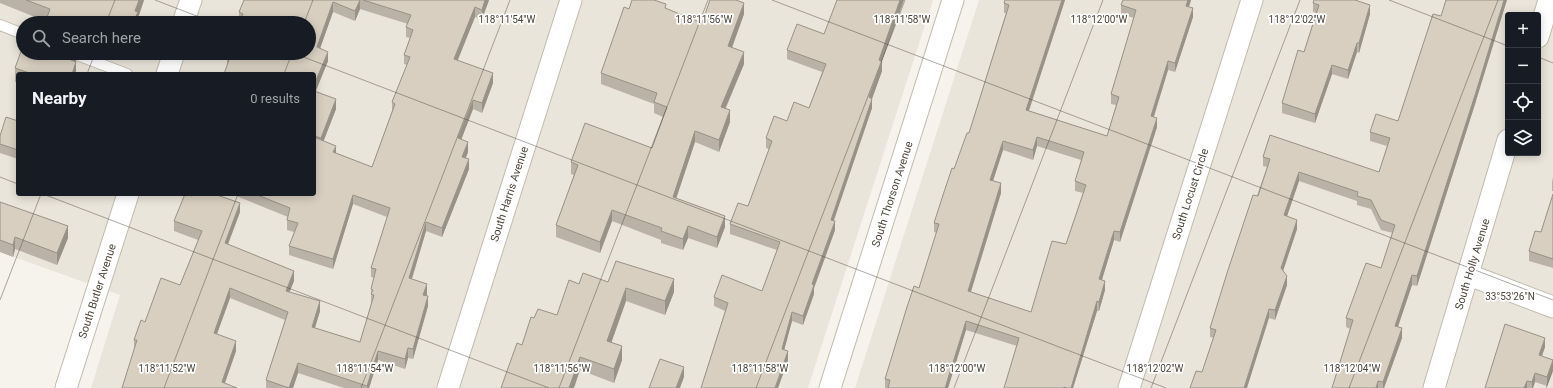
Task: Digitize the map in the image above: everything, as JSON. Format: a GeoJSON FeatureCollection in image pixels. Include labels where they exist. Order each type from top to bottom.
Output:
{"type":"FeatureCollection","features":[{"type":"Feature","properties":{"kind":"street"},"geometry":{"type":"LineString","coordinates":[[186,16],[191,0]]}},
{"type":"Feature","properties":{"kind":"street","name":"South Harris Avenue"},"geometry":{"type":"LineString","coordinates":[[448,388],[571,0]]}},
{"type":"Feature","properties":{"kind":"street","name":"South Thorson Avenue"},"geometry":{"type":"LineString","coordinates":[[830,388],[953,0]]}},
{"type":"Feature","properties":{"kind":"street","name":"South Locust Circle"},"geometry":{"type":"LineString","coordinates":[[1129,388],[1252,0]]}},
{"type":"Feature","properties":{"kind":"street"},"geometry":{"type":"LineString","coordinates":[[1541,27],[1549,0]]}},
{"type":"Feature","properties":{"kind":"street"},"geometry":{"type":"LineString","coordinates":[[168,72],[172,60]]}},
{"type":"Feature","properties":{"kind":"street","name":"South Holly Avenue"},"geometry":{"type":"LineString","coordinates":[[1434,388],[1505,150]]}},
{"type":"Feature","properties":{"kind":"street","name":"South Butler Avenue"},"geometry":{"type":"LineString","coordinates":[[66,388],[127,196]]}},
{"type":"Feature","properties":{"kind":"street"},"geometry":{"type":"LineString","coordinates":[[1469,275],[1553,307]]}},
{"type":"Feature","properties":{"kind":"lane"},"geometry":{"type":"LineString","coordinates":[[0,25],[16,31]]}},
{"type":"Feature","properties":{"kind":"lane"},"geometry":{"type":"LineString","coordinates":[[90,60],[122,72]]}},
{"type":"Feature","properties":{"kind":"shaded area"},"geometry":{"type":"Polygon","coordinates":[[[0,0],[933,0],[808,388],[91,388],[120,295],[0,252],[0,0]]]}},
{"type":"Feature","properties":{"kind":"shaded area"},"geometry":{"type":"Polygon","coordinates":[[[979,0],[1553,0],[1553,388],[855,388],[979,0]]]}},
{"type":"Feature","properties":{"kind":"building"},"geometry":{"type":"Polygon","coordinates":[[[26,0],[139,0],[135,11],[138,12],[136,16],[48,16],[50,9],[26,0]]]}},
{"type":"Feature","properties":{"kind":"building"},"geometry":{"type":"Polygon","coordinates":[[[244,0],[360,0],[355,11],[333,2],[317,47],[328,52],[316,80],[316,72],[225,72],[229,60],[316,60],[316,16],[242,16],[243,14],[239,12],[244,0]]]}},
{"type":"Feature","properties":{"kind":"building"},"geometry":{"type":"Polygon","coordinates":[[[363,0],[485,0],[482,10],[475,7],[454,59],[493,73],[482,103],[473,100],[458,138],[468,142],[462,157],[469,159],[442,228],[426,222],[409,278],[427,284],[423,295],[428,296],[413,349],[408,348],[405,359],[378,351],[367,386],[298,363],[289,388],[266,380],[288,312],[230,288],[214,333],[236,341],[222,382],[237,388],[122,388],[137,340],[134,340],[141,320],[145,322],[161,278],[180,285],[202,231],[174,221],[184,196],[220,196],[240,203],[225,243],[294,271],[286,291],[320,301],[312,327],[360,342],[374,295],[371,294],[373,290],[371,289],[376,269],[371,268],[390,208],[353,195],[333,259],[289,246],[298,223],[287,220],[290,208],[260,196],[316,196],[316,138],[336,146],[333,152],[372,167],[395,104],[392,102],[410,57],[404,55],[413,30],[406,27],[411,15],[363,0]]]}},
{"type":"Feature","properties":{"kind":"building"},"geometry":{"type":"Polygon","coordinates":[[[632,0],[654,0],[666,4],[665,8],[702,23],[710,0],[736,0],[744,3],[728,46],[744,52],[721,107],[730,110],[719,140],[695,131],[673,197],[725,216],[717,237],[688,226],[683,239],[661,231],[662,228],[612,210],[600,242],[556,225],[578,165],[571,162],[585,123],[652,148],[667,107],[654,102],[657,93],[601,73],[624,7],[629,9],[632,0]]]}},
{"type":"Feature","properties":{"kind":"building"},"geometry":{"type":"Polygon","coordinates":[[[837,0],[900,0],[879,60],[882,62],[869,97],[872,99],[831,220],[835,221],[812,284],[814,285],[803,316],[792,312],[782,349],[788,351],[775,388],[701,388],[728,303],[714,297],[722,275],[762,291],[780,242],[730,224],[738,203],[748,206],[772,141],[766,138],[774,116],[787,121],[794,102],[809,108],[826,64],[787,50],[797,24],[824,34],[837,0]]]}},
{"type":"Feature","properties":{"kind":"building"},"geometry":{"type":"Polygon","coordinates":[[[1005,0],[1062,0],[1026,110],[1107,136],[1119,97],[1111,94],[1136,10],[1121,5],[1123,0],[1188,0],[1186,6],[1193,8],[1175,63],[1168,61],[1151,116],[1157,118],[1120,232],[1114,231],[1099,279],[1105,281],[1099,302],[1097,301],[1071,388],[1004,388],[1019,338],[966,321],[945,388],[888,388],[890,380],[885,379],[914,286],[919,288],[939,224],[934,223],[952,168],[954,169],[967,133],[969,133],[1009,5],[1004,3],[1005,0]],[[1037,137],[1033,150],[1003,141],[990,180],[1001,183],[968,291],[1031,312],[1052,241],[1066,244],[1086,185],[1075,181],[1084,152],[1037,137]]]}},
{"type":"Feature","properties":{"kind":"building"},"geometry":{"type":"Polygon","coordinates":[[[1314,0],[1355,0],[1370,5],[1359,43],[1357,43],[1348,70],[1332,65],[1315,114],[1282,103],[1298,50],[1304,52],[1319,5],[1313,3],[1314,0]]]}},
{"type":"Feature","properties":{"kind":"building"},"geometry":{"type":"Polygon","coordinates":[[[1446,0],[1504,0],[1417,276],[1412,275],[1395,326],[1402,328],[1383,382],[1378,381],[1376,388],[1332,388],[1353,320],[1346,318],[1366,263],[1381,268],[1395,225],[1381,220],[1371,200],[1357,196],[1358,192],[1299,172],[1284,215],[1297,220],[1281,268],[1287,276],[1275,310],[1269,309],[1244,388],[1190,388],[1196,371],[1202,372],[1216,330],[1210,328],[1228,270],[1253,195],[1258,196],[1270,159],[1263,157],[1270,135],[1379,172],[1390,138],[1370,132],[1376,114],[1398,121],[1433,14],[1441,16],[1446,0]]]}},
{"type":"Feature","properties":{"kind":"building"},"geometry":{"type":"Polygon","coordinates":[[[18,60],[71,60],[76,62],[73,72],[26,72],[15,68],[18,60]]]}},
{"type":"Feature","properties":{"kind":"building"},"geometry":{"type":"Polygon","coordinates":[[[316,92],[336,99],[321,138],[316,137],[316,92]]]}},
{"type":"Feature","properties":{"kind":"building"},"geometry":{"type":"Polygon","coordinates":[[[6,117],[16,120],[16,149],[0,144],[0,136],[6,117]]]}},
{"type":"Feature","properties":{"kind":"building"},"geometry":{"type":"Polygon","coordinates":[[[1553,194],[1553,259],[1529,251],[1535,231],[1541,232],[1553,194]]]}},
{"type":"Feature","properties":{"kind":"building"},"geometry":{"type":"Polygon","coordinates":[[[0,202],[68,226],[57,253],[15,237],[13,245],[0,240],[0,202]]]}},
{"type":"Feature","properties":{"kind":"building"},"geometry":{"type":"Polygon","coordinates":[[[616,261],[674,279],[665,301],[626,288],[607,341],[622,346],[614,369],[580,357],[569,388],[501,388],[517,343],[522,345],[531,317],[534,318],[538,309],[557,315],[569,280],[579,284],[583,273],[608,282],[616,261]]]}},
{"type":"Feature","properties":{"kind":"building"},"geometry":{"type":"Polygon","coordinates":[[[1505,324],[1545,338],[1539,355],[1553,360],[1547,377],[1535,373],[1532,382],[1527,381],[1524,388],[1485,388],[1505,324]]]}},
{"type":"Feature","properties":{"kind":"building"},"geometry":{"type":"Polygon","coordinates":[[[660,359],[684,367],[676,388],[649,388],[660,359]]]}}]}
